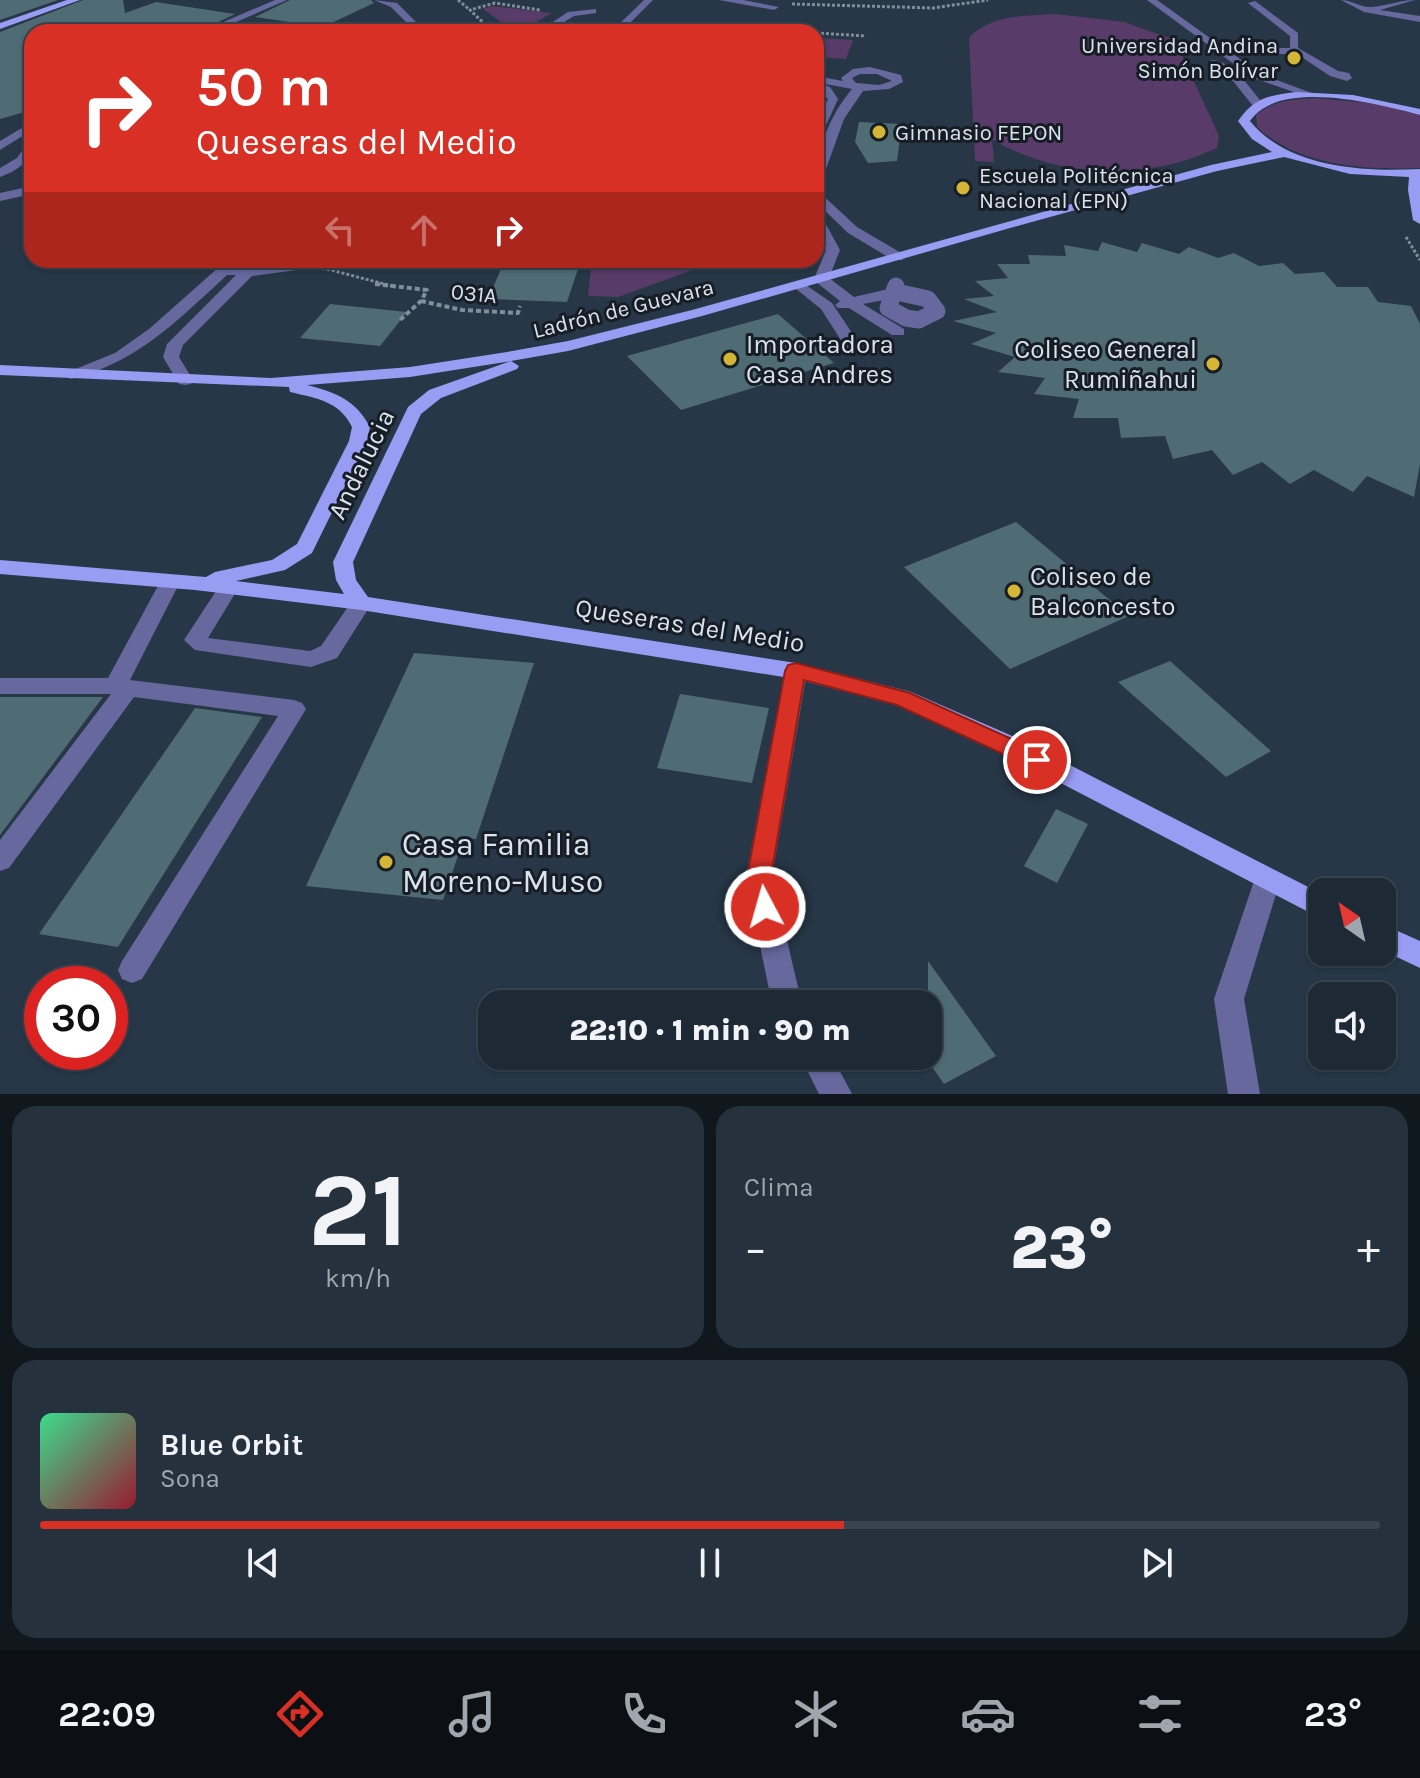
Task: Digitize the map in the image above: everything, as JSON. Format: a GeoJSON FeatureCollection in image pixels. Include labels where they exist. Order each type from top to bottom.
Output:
{"type":"FeatureCollection","features":[{"type":"Feature","properties":{"kind":"main road"},"geometry":{"type":"LineString","coordinates":[[0,14],[43,0]]}},
{"type":"Feature","properties":{"kind":"main road"},"geometry":{"type":"LineString","coordinates":[[52,8],[70,0]]}},
{"type":"Feature","properties":{"kind":"main road"},"geometry":{"type":"LineString","coordinates":[[0,26],[76,0]]}},
{"type":"Feature","properties":{"kind":"main road"},"geometry":{"type":"LineString","coordinates":[[1420,103],[1392,104],[1312,95],[1271,99],[1246,112],[1244,121],[1249,132],[1285,153],[1348,170],[1418,174],[1414,190],[1420,220]]}},
{"type":"Feature","properties":{"kind":"main road"},"geometry":{"type":"LineString","coordinates":[[1392,104],[1420,112]]}},
{"type":"Feature","properties":{"kind":"main road","name":"Ladrón de Guevara"},"geometry":{"type":"LineString","coordinates":[[0,370],[271,383],[410,372],[568,346],[800,285],[1215,168],[1285,153]]}},
{"type":"Feature","properties":{"kind":"main road","name":"Andalucia"},"geometry":{"type":"LineString","coordinates":[[361,603],[346,580],[343,562],[414,411],[429,398],[449,388],[568,346]]}},
{"type":"Feature","properties":{"kind":"main road","name":"Andalucia"},"geometry":{"type":"LineString","coordinates":[[195,583],[278,565],[305,548],[360,436],[357,415],[345,403],[313,391],[271,383]]}},
{"type":"Feature","properties":{"kind":"main road","name":"Queseras del Medio"},"geometry":{"type":"LineString","coordinates":[[0,567],[195,583],[361,603],[796,671],[903,698],[1011,746],[1308,900]]}},
{"type":"Feature","properties":{"kind":"street"},"geometry":{"type":"LineString","coordinates":[[224,24],[283,0]]}},
{"type":"Feature","properties":{"kind":"street"},"geometry":{"type":"LineString","coordinates":[[378,0],[394,5],[413,24]]}},
{"type":"Feature","properties":{"kind":"street"},"geometry":{"type":"LineString","coordinates":[[624,24],[649,0]]}},
{"type":"Feature","properties":{"kind":"street"},"geometry":{"type":"LineString","coordinates":[[635,24],[659,0]]}},
{"type":"Feature","properties":{"kind":"street"},"geometry":{"type":"LineString","coordinates":[[723,0],[779,5]]}},
{"type":"Feature","properties":{"kind":"street"},"geometry":{"type":"LineString","coordinates":[[1345,0],[1367,10],[1420,19]]}},
{"type":"Feature","properties":{"kind":"street"},"geometry":{"type":"LineString","coordinates":[[1367,10],[1411,0]]}},
{"type":"Feature","properties":{"kind":"street"},"geometry":{"type":"LineString","coordinates":[[1252,3],[1295,35],[1294,47]]}},
{"type":"Feature","properties":{"kind":"street"},"geometry":{"type":"LineString","coordinates":[[1146,4],[1174,32]]}},
{"type":"Feature","properties":{"kind":"street"},"geometry":{"type":"LineString","coordinates":[[1146,4],[1257,76],[1312,95]]}},
{"type":"Feature","properties":{"kind":"street"},"geometry":{"type":"LineString","coordinates":[[555,24],[571,14],[593,11]]}},
{"type":"Feature","properties":{"kind":"street"},"geometry":{"type":"LineString","coordinates":[[1294,47],[1315,53],[1347,78],[1336,75],[1312,57],[1298,51],[1221,50],[1294,47]]}},
{"type":"Feature","properties":{"kind":"street"},"geometry":{"type":"LineString","coordinates":[[1208,57],[1237,79],[1257,104]]}},
{"type":"Feature","properties":{"kind":"street"},"geometry":{"type":"LineString","coordinates":[[824,80],[856,85],[824,151]]}},
{"type":"Feature","properties":{"kind":"street"},"geometry":{"type":"LineString","coordinates":[[824,88],[833,99],[824,118]]}},
{"type":"Feature","properties":{"kind":"street"},"geometry":{"type":"LineString","coordinates":[[0,146],[24,130]]}},
{"type":"Feature","properties":{"kind":"street"},"geometry":{"type":"LineString","coordinates":[[0,173],[24,157]]}},
{"type":"Feature","properties":{"kind":"street"},"geometry":{"type":"LineString","coordinates":[[0,197],[24,192]]}},
{"type":"Feature","properties":{"kind":"street"},"geometry":{"type":"LineString","coordinates":[[824,204],[832,215],[891,259],[899,275],[899,290],[846,305]]}},
{"type":"Feature","properties":{"kind":"street"},"geometry":{"type":"LineString","coordinates":[[824,234],[833,250],[821,279],[846,305],[898,332]]}},
{"type":"Feature","properties":{"kind":"street"},"geometry":{"type":"LineString","coordinates":[[71,374],[121,356],[231,268]]}},
{"type":"Feature","properties":{"kind":"street"},"geometry":{"type":"LineString","coordinates":[[185,380],[171,357],[175,344],[231,268]]}},
{"type":"Feature","properties":{"kind":"street"},"geometry":{"type":"LineString","coordinates":[[800,285],[827,306],[852,345]]}},
{"type":"Feature","properties":{"kind":"street"},"geometry":{"type":"LineString","coordinates":[[142,341],[175,344]]}},
{"type":"Feature","properties":{"kind":"street"},"geometry":{"type":"LineString","coordinates":[[0,860],[121,688],[170,582]]}},
{"type":"Feature","properties":{"kind":"street"},"geometry":{"type":"LineString","coordinates":[[229,587],[195,640],[203,645],[311,659],[329,652],[361,603]]}},
{"type":"Feature","properties":{"kind":"street"},"geometry":{"type":"LineString","coordinates":[[782,990],[759,877],[796,671]]}},
{"type":"Feature","properties":{"kind":"street"},"geometry":{"type":"LineString","coordinates":[[0,686],[121,688],[294,709],[132,970]]}},
{"type":"Feature","properties":{"kind":"street"},"geometry":{"type":"LineString","coordinates":[[1244,1094],[1229,999],[1267,881]]}},
{"type":"Feature","properties":{"kind":"street"},"geometry":{"type":"LineString","coordinates":[[823,1070],[836,1094]]}},
{"type":"Feature","properties":{"kind":"path"},"geometry":{"type":"LineString","coordinates":[[458,0],[470,10]]}},
{"type":"Feature","properties":{"kind":"path"},"geometry":{"type":"LineString","coordinates":[[799,6],[813,0]]}},
{"type":"Feature","properties":{"kind":"path"},"geometry":{"type":"LineString","coordinates":[[779,5],[933,8],[988,0]]}},
{"type":"Feature","properties":{"kind":"path"},"geometry":{"type":"LineString","coordinates":[[637,21],[673,24]]}},
{"type":"Feature","properties":{"kind":"path"},"geometry":{"type":"LineString","coordinates":[[824,33],[866,36]]}},
{"type":"Feature","properties":{"kind":"path"},"geometry":{"type":"LineString","coordinates":[[1402,227],[1420,260]]}},
{"type":"Feature","properties":{"kind":"path"},"geometry":{"type":"LineString","coordinates":[[327,269],[377,285],[427,290],[421,301],[400,320]]}},
{"type":"Feature","properties":{"kind":"path","name":"031A"},"geometry":{"type":"LineString","coordinates":[[421,301],[476,311],[518,313],[520,306]]}},
{"type":"Feature","properties":{"kind":"shaded area"},"geometry":{"type":"Polygon","coordinates":[[[492,6],[552,13],[532,24],[504,24],[483,9],[492,6]]]}},
{"type":"Feature","properties":{"kind":"shaded area"},"geometry":{"type":"Polygon","coordinates":[[[1056,14],[1124,22],[1175,40],[1219,136],[1217,148],[1162,166],[1103,171],[1045,162],[992,139],[994,162],[975,161],[969,38],[987,24],[998,20],[1056,14]]]}},
{"type":"Feature","properties":{"kind":"shaded area"},"geometry":{"type":"Polygon","coordinates":[[[824,38],[853,40],[846,59],[824,58],[824,38]]]}},
{"type":"Feature","properties":{"kind":"shaded area"},"geometry":{"type":"Polygon","coordinates":[[[1314,98],[1380,104],[1420,115],[1420,168],[1355,166],[1313,158],[1292,150],[1257,127],[1256,115],[1269,106],[1314,98]]]}},
{"type":"Feature","properties":{"kind":"shaded area"},"geometry":{"type":"Polygon","coordinates":[[[591,268],[695,268],[618,297],[588,296],[591,268]]]}},
{"type":"Feature","properties":{"kind":"building"},"geometry":{"type":"Polygon","coordinates":[[[0,0],[58,0],[0,20],[0,0]]]}},
{"type":"Feature","properties":{"kind":"building"},"geometry":{"type":"Polygon","coordinates":[[[83,0],[123,0],[125,13],[156,2],[235,14],[214,24],[24,24],[24,112],[0,119],[0,32],[83,0]]]}},
{"type":"Feature","properties":{"kind":"building"},"geometry":{"type":"Polygon","coordinates":[[[290,0],[371,0],[374,3],[329,24],[303,24],[255,17],[290,0]]]}},
{"type":"Feature","properties":{"kind":"building"},"geometry":{"type":"Polygon","coordinates":[[[859,122],[902,124],[897,161],[868,163],[855,142],[859,122]]]}},
{"type":"Feature","properties":{"kind":"building","name":"Coliseo General Rumiñahui"},"geometry":{"type":"Polygon","coordinates":[[[1102,242],[1137,252],[1142,243],[1179,254],[1189,247],[1218,258],[1234,253],[1259,266],[1283,263],[1295,274],[1324,272],[1337,287],[1368,287],[1378,302],[1411,306],[1420,324],[1420,464],[1414,497],[1367,476],[1353,492],[1314,470],[1290,484],[1262,462],[1233,475],[1212,450],[1173,459],[1165,436],[1121,438],[1118,418],[1073,418],[1079,399],[1034,394],[1045,378],[998,372],[1015,357],[971,344],[996,333],[953,321],[997,312],[964,299],[994,296],[975,281],[1008,278],[997,264],[1030,264],[1028,255],[1066,256],[1064,245],[1098,251],[1102,242]]]}},
{"type":"Feature","properties":{"kind":"building"},"geometry":{"type":"Polygon","coordinates":[[[502,268],[578,268],[567,302],[488,299],[502,268]]]}},
{"type":"Feature","properties":{"kind":"building"},"geometry":{"type":"Polygon","coordinates":[[[330,304],[407,312],[380,346],[300,338],[330,304]]]}},
{"type":"Feature","properties":{"kind":"building","name":"Importadora Casa Andres"},"geometry":{"type":"Polygon","coordinates":[[[778,314],[834,363],[681,410],[627,356],[778,314]]]}},
{"type":"Feature","properties":{"kind":"building","name":"Coliseo de Balconcesto"},"geometry":{"type":"Polygon","coordinates":[[[1016,522],[1129,616],[1010,669],[904,567],[1016,522]]]}},
{"type":"Feature","properties":{"kind":"building"},"geometry":{"type":"Polygon","coordinates":[[[414,653],[534,663],[476,839],[464,838],[443,900],[306,886],[414,653]]]}},
{"type":"Feature","properties":{"kind":"building"},"geometry":{"type":"Polygon","coordinates":[[[1170,661],[1271,751],[1226,777],[1118,682],[1170,661]]]}},
{"type":"Feature","properties":{"kind":"building"},"geometry":{"type":"Polygon","coordinates":[[[680,694],[769,708],[752,783],[657,768],[680,694]]]}},
{"type":"Feature","properties":{"kind":"building"},"geometry":{"type":"Polygon","coordinates":[[[0,697],[103,697],[0,835],[0,697]]]}},
{"type":"Feature","properties":{"kind":"building"},"geometry":{"type":"Polygon","coordinates":[[[195,708],[262,717],[118,947],[39,934],[195,708]]]}},
{"type":"Feature","properties":{"kind":"building"},"geometry":{"type":"Polygon","coordinates":[[[1056,809],[1088,824],[1057,883],[1024,866],[1056,809]]]}},
{"type":"Feature","properties":{"kind":"building"},"geometry":{"type":"Polygon","coordinates":[[[928,961],[996,1056],[944,1084],[934,1070],[942,1070],[942,990],[928,990],[928,961]]]}},
{"type":"Feature","properties":{"kind":"place","name":"Universidad Andina Simón Bolívar"},"geometry":{"type":"Point","coordinates":[1294,58]}},
{"type":"Feature","properties":{"kind":"place","name":"Gimnasio FEPON"},"geometry":{"type":"Point","coordinates":[879,132]}},
{"type":"Feature","properties":{"kind":"place","name":"Escuela Politécnica Nacional (EPN)"},"geometry":{"type":"Point","coordinates":[963,188]}},
{"type":"Feature","properties":{"kind":"place","name":"Importadora Casa Andres"},"geometry":{"type":"Point","coordinates":[730,359]}},
{"type":"Feature","properties":{"kind":"place","name":"Coliseo General Rumiñahui"},"geometry":{"type":"Point","coordinates":[1213,364]}},
{"type":"Feature","properties":{"kind":"place","name":"Coliseo de Balconcesto"},"geometry":{"type":"Point","coordinates":[1014,591]}},
{"type":"Feature","properties":{"kind":"place","name":"Casa Familia Moreno-Muso"},"geometry":{"type":"Point","coordinates":[386,862]}},
{"type":"Feature","properties":{"kind":"route"},"geometry":{"type":"LineString","coordinates":[[765,907],[759,877],[796,671],[903,698],[1037,760]]}}]}
